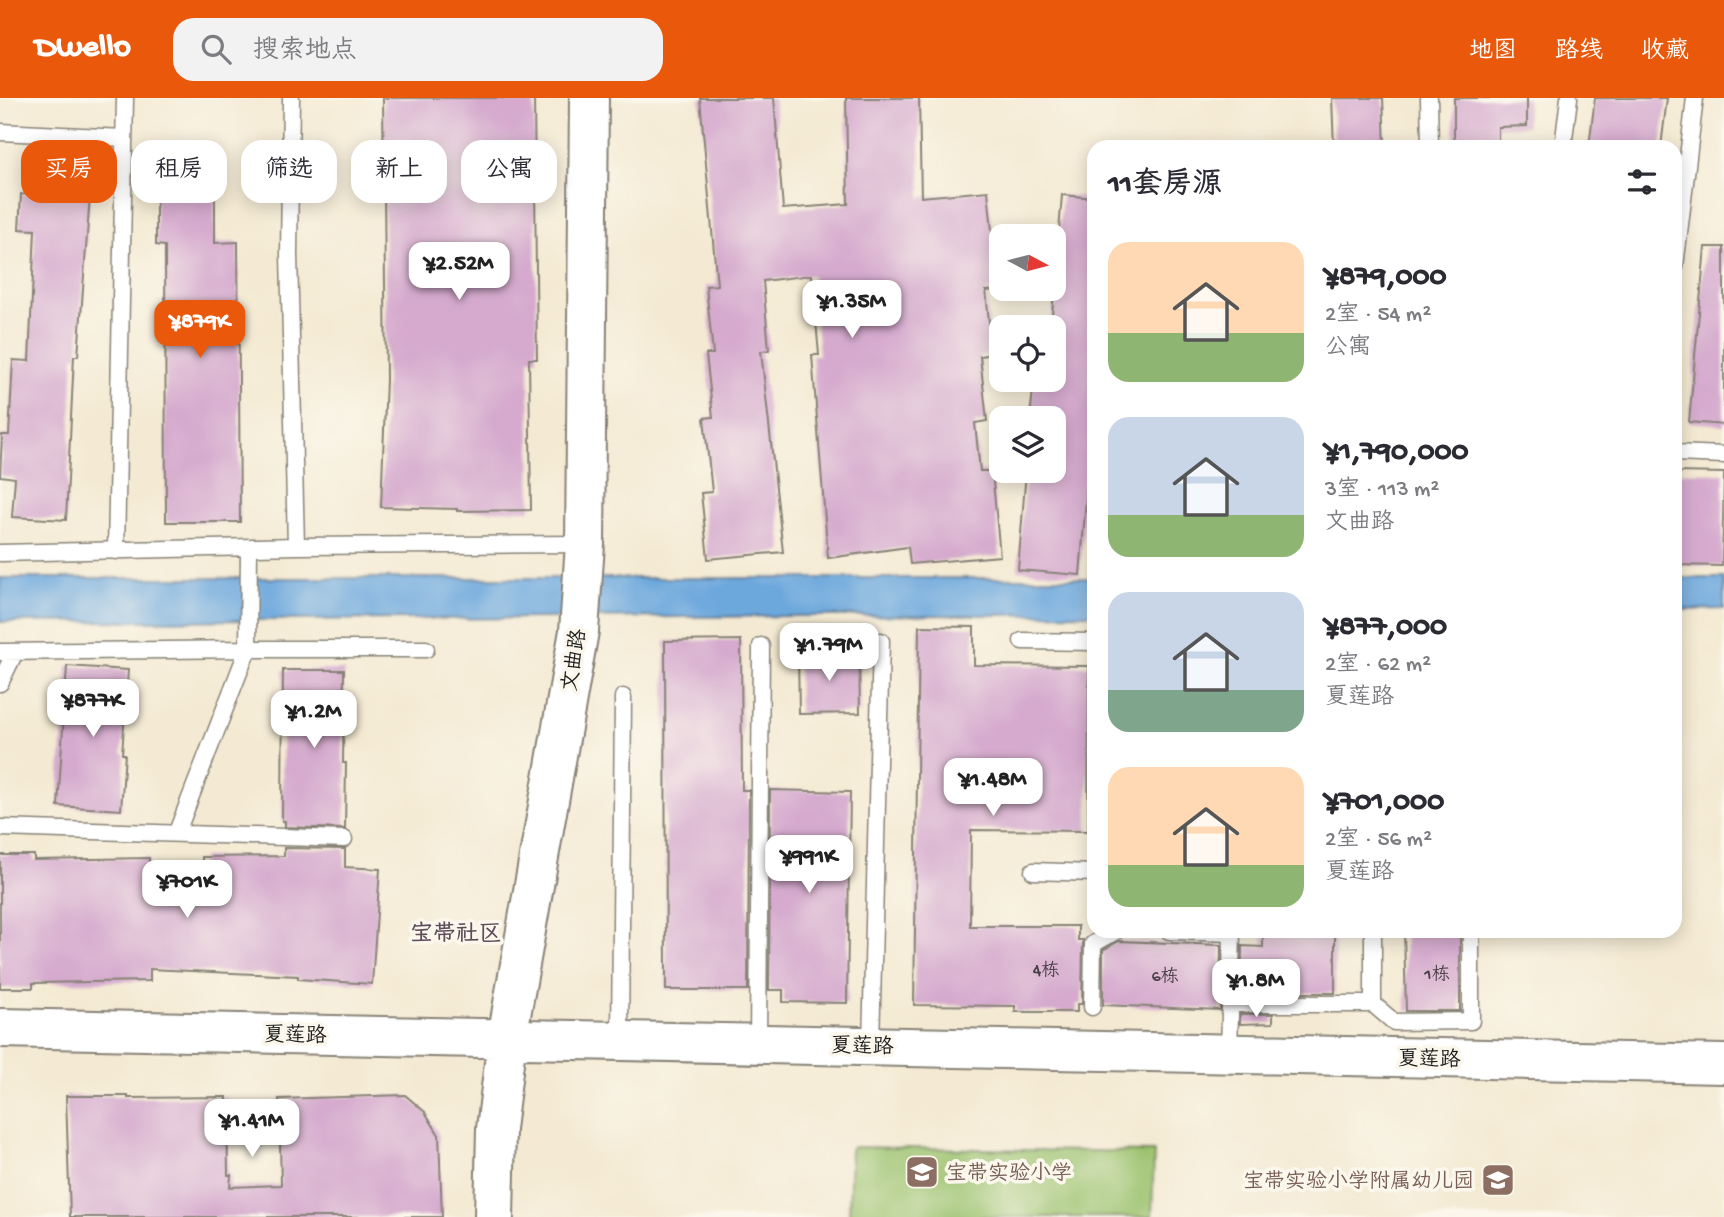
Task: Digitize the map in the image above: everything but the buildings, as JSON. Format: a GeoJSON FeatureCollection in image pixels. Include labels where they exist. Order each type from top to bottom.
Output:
{"type":"FeatureCollection","features":[{"type":"Feature","properties":{"kind":"street","name":"文曲路"},"geometry":{"type":"LineString","coordinates":[[494,1217],[496,1129],[508,1038],[579,631],[585,554],[589,98]]}},
{"type":"Feature","properties":{"kind":"street","name":"夏莲路"},"geometry":{"type":"LineString","coordinates":[[0,1028],[1724,1064]]}},
{"type":"Feature","properties":{"kind":"lane"},"geometry":{"type":"LineString","coordinates":[[116,551],[125,98]]}},
{"type":"Feature","properties":{"kind":"lane"},"geometry":{"type":"LineString","coordinates":[[291,98],[289,254],[296,546]]}},
{"type":"Feature","properties":{"kind":"lane"},"geometry":{"type":"LineString","coordinates":[[1429,98],[1430,140]]}},
{"type":"Feature","properties":{"kind":"lane"},"geometry":{"type":"LineString","coordinates":[[1564,140],[1569,98]]}},
{"type":"Feature","properties":{"kind":"lane"},"geometry":{"type":"LineString","coordinates":[[1682,208],[1695,98]]}},
{"type":"Feature","properties":{"kind":"lane"},"geometry":{"type":"LineString","coordinates":[[0,132],[124,138]]}},
{"type":"Feature","properties":{"kind":"lane"},"geometry":{"type":"LineString","coordinates":[[1682,453],[1724,455]]}},
{"type":"Feature","properties":{"kind":"lane"},"geometry":{"type":"LineString","coordinates":[[0,553],[296,546],[585,554]]}},
{"type":"Feature","properties":{"kind":"lane"},"geometry":{"type":"LineString","coordinates":[[177,832],[248,649],[249,548]]}},
{"type":"Feature","properties":{"kind":"lane"},"geometry":{"type":"LineString","coordinates":[[871,1045],[881,641]]}},
{"type":"Feature","properties":{"kind":"lane"},"geometry":{"type":"LineString","coordinates":[[1022,641],[1087,642]]}},
{"type":"Feature","properties":{"kind":"lane"},"geometry":{"type":"LineString","coordinates":[[758,1043],[761,646]]}},
{"type":"Feature","properties":{"kind":"lane"},"geometry":{"type":"LineString","coordinates":[[0,683],[8,652],[426,649]]}},
{"type":"Feature","properties":{"kind":"lane"},"geometry":{"type":"LineString","coordinates":[[620,1040],[623,697]]}},
{"type":"Feature","properties":{"kind":"lane"},"geometry":{"type":"LineString","coordinates":[[0,828],[344,839]]}},
{"type":"Feature","properties":{"kind":"lane"},"geometry":{"type":"LineString","coordinates":[[1033,872],[1087,873]]}},
{"type":"Feature","properties":{"kind":"lane"},"geometry":{"type":"LineString","coordinates":[[1092,1007],[1093,944],[1104,938]]}},
{"type":"Feature","properties":{"kind":"lane"},"geometry":{"type":"LineString","coordinates":[[1229,1054],[1232,938]]}},
{"type":"Feature","properties":{"kind":"lane"},"geometry":{"type":"LineString","coordinates":[[1373,938],[1373,1004]]}},
{"type":"Feature","properties":{"kind":"lane"},"geometry":{"type":"LineString","coordinates":[[1230,1004],[1373,1004],[1394,1022],[1471,1021],[1471,938]]}},
{"type":"Feature","properties":{"kind":"green space"},"geometry":{"type":"Polygon","coordinates":[[[851,1147],[1154,1152],[1152,1217],[849,1217],[851,1147]]]}},
{"type":"Feature","properties":{"kind":"water"},"geometry":{"type":"Polygon","coordinates":[[[0,578],[1087,578],[1087,614],[0,622],[0,578]]]}},
{"type":"Feature","properties":{"kind":"water"},"geometry":{"type":"Polygon","coordinates":[[[1682,578],[1724,578],[1724,609],[1682,610],[1682,578]]]}},
{"type":"Feature","properties":{"kind":"place","name":"宝带实验小学"},"geometry":{"type":"Point","coordinates":[922,1172]}},
{"type":"Feature","properties":{"kind":"place","name":"宝带实验小学附属幼儿园"},"geometry":{"type":"Point","coordinates":[1498,1180]}},
{"type":"Feature","properties":{"kind":"district","name":"宝带社区"},"geometry":{"type":"Point","coordinates":[456,932]}}]}
